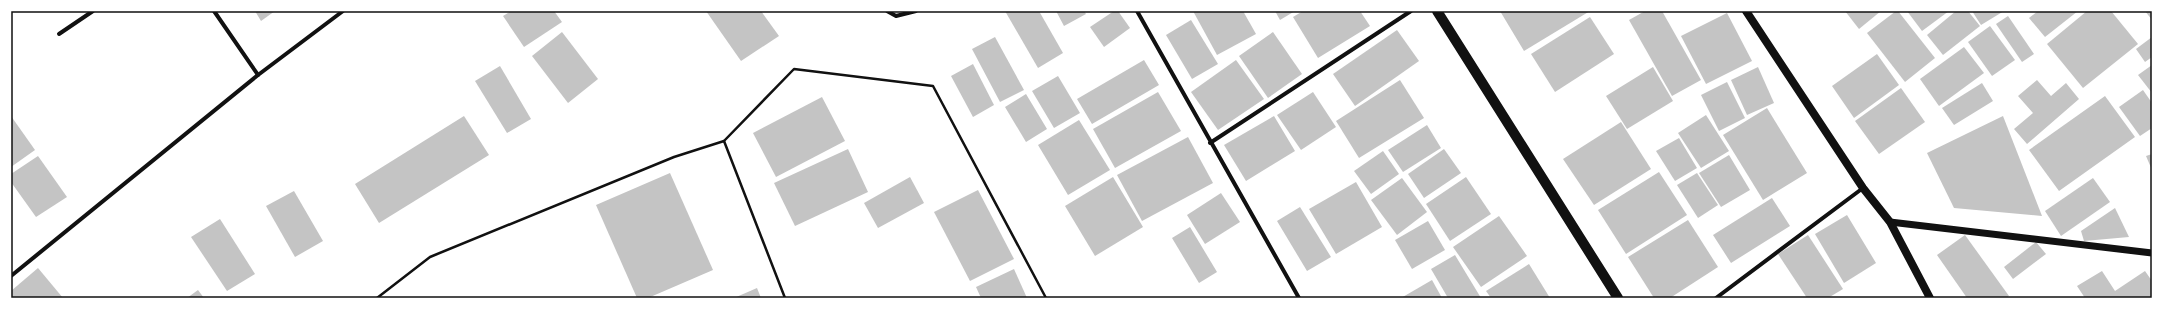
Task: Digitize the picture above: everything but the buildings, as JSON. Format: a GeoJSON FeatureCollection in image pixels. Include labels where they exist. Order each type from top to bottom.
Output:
{"type":"FeatureCollection","features":[{"type":"Feature","properties":{"kind":"main road"},"geometry":{"type":"LineString","coordinates":[[1437,11],[1618,298]]}},
{"type":"Feature","properties":{"kind":"main road"},"geometry":{"type":"LineString","coordinates":[[1746,11],[1863,188],[1890,222],[1930,298]]}},
{"type":"Feature","properties":{"kind":"street"},"geometry":{"type":"LineString","coordinates":[[59,34],[93,11]]}},
{"type":"Feature","properties":{"kind":"street"},"geometry":{"type":"LineString","coordinates":[[214,11],[258,75]]}},
{"type":"Feature","properties":{"kind":"street"},"geometry":{"type":"LineString","coordinates":[[11,276],[258,75],[343,11]]}},
{"type":"Feature","properties":{"kind":"street"},"geometry":{"type":"LineString","coordinates":[[887,11],[896,16],[916,11]]}},
{"type":"Feature","properties":{"kind":"street"},"geometry":{"type":"LineString","coordinates":[[1137,11],[1210,143],[1299,298]]}},
{"type":"Feature","properties":{"kind":"street"},"geometry":{"type":"LineString","coordinates":[[1210,143],[1411,11]]}},
{"type":"Feature","properties":{"kind":"street"},"geometry":{"type":"LineString","coordinates":[[1716,298],[1863,188]]}},
{"type":"Feature","properties":{"kind":"street"},"geometry":{"type":"LineString","coordinates":[[1890,222],[2152,253]]}},
{"type":"Feature","properties":{"kind":"path"},"geometry":{"type":"LineString","coordinates":[[377,298],[430,258],[674,158],[724,141],[794,69],[933,86],[1046,298]]}},
{"type":"Feature","properties":{"kind":"path"},"geometry":{"type":"LineString","coordinates":[[724,141],[785,298]]}}]}
